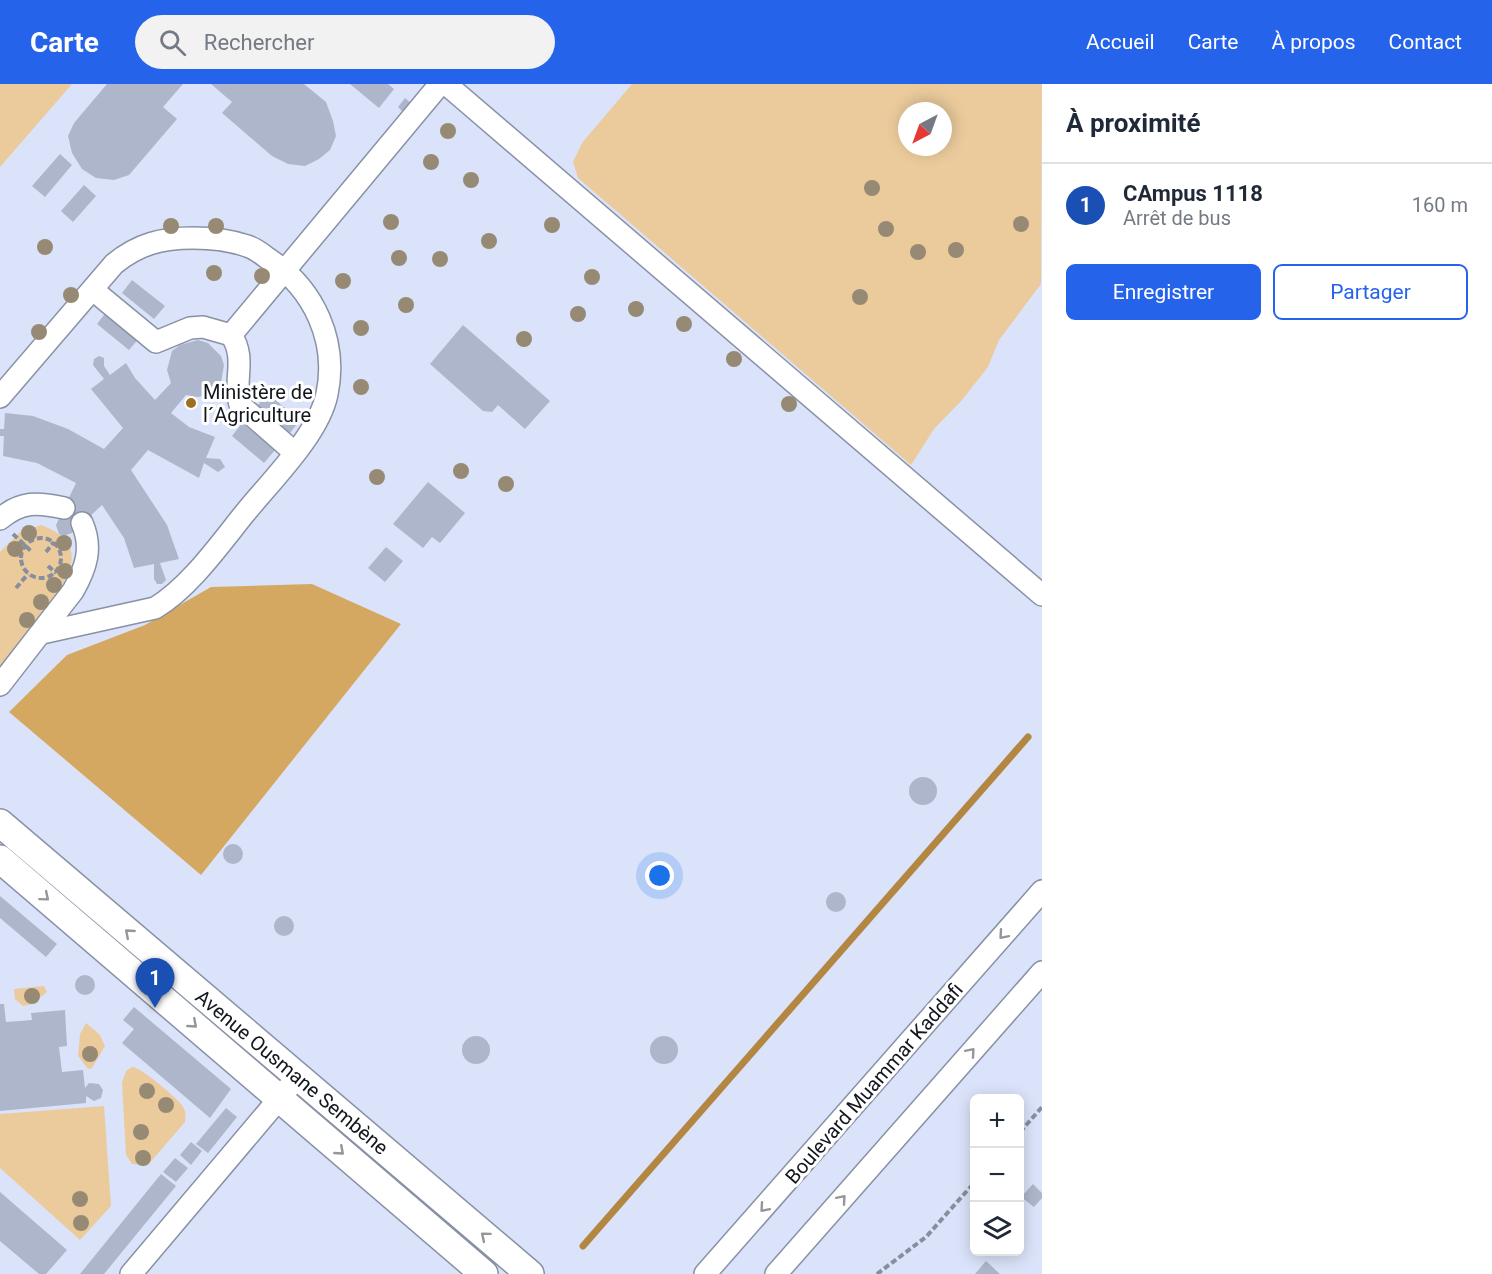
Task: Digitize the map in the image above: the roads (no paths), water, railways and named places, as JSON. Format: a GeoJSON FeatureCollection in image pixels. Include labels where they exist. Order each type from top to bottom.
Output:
{"type":"FeatureCollection","features":[{"type":"Feature","properties":{"kind":"main road","name":"Avenue Ousmane Sembène"},"geometry":{"type":"LineString","coordinates":[[0,823],[530,1274]]}},
{"type":"Feature","properties":{"kind":"main road","name":"Avenue Ousmane Sembène"},"geometry":{"type":"LineString","coordinates":[[0,859],[484,1274]]}},
{"type":"Feature","properties":{"kind":"street"},"geometry":{"type":"LineString","coordinates":[[231,335],[440,84]]}},
{"type":"Feature","properties":{"kind":"street"},"geometry":{"type":"LineString","coordinates":[[446,84],[1042,595]]}},
{"type":"Feature","properties":{"kind":"street"},"geometry":{"type":"LineString","coordinates":[[0,397],[124,255],[137,247],[168,238],[206,238],[250,246],[285,269],[303,288],[322,321],[329,359],[327,397],[314,425],[217,548],[169,600],[155,608],[42,633]]}},
{"type":"Feature","properties":{"kind":"street"},"geometry":{"type":"LineString","coordinates":[[93,290],[156,342],[190,328],[203,327],[231,335],[238,345],[241,359],[240,405],[294,452]]}},
{"type":"Feature","properties":{"kind":"street"},"geometry":{"type":"LineString","coordinates":[[4,524],[19,506],[32,503],[64,508]]}},
{"type":"Feature","properties":{"kind":"street"},"geometry":{"type":"LineString","coordinates":[[0,685],[74,589],[88,558],[89,545],[82,523]]}},
{"type":"Feature","properties":{"kind":"street","name":"Boulevard Muammar Kaddafi"},"geometry":{"type":"LineString","coordinates":[[705,1274],[1042,891]]}},
{"type":"Feature","properties":{"kind":"street"},"geometry":{"type":"LineString","coordinates":[[776,1274],[1042,972]]}},
{"type":"Feature","properties":{"kind":"street"},"geometry":{"type":"LineString","coordinates":[[131,1274],[297,1078]]}},
{"type":"Feature","properties":{"kind":"waterway"},"geometry":{"type":"LineString","coordinates":[[583,1246],[1028,737]]}},
{"type":"Feature","properties":{"kind":"place","name":"Ministère de l´Agriculture"},"geometry":{"type":"Point","coordinates":[191,403]}},
{"type":"Feature","properties":{"kind":"place","name":"CAmpus 1118"},"geometry":{"type":"Point","coordinates":[155,1008]}}]}
